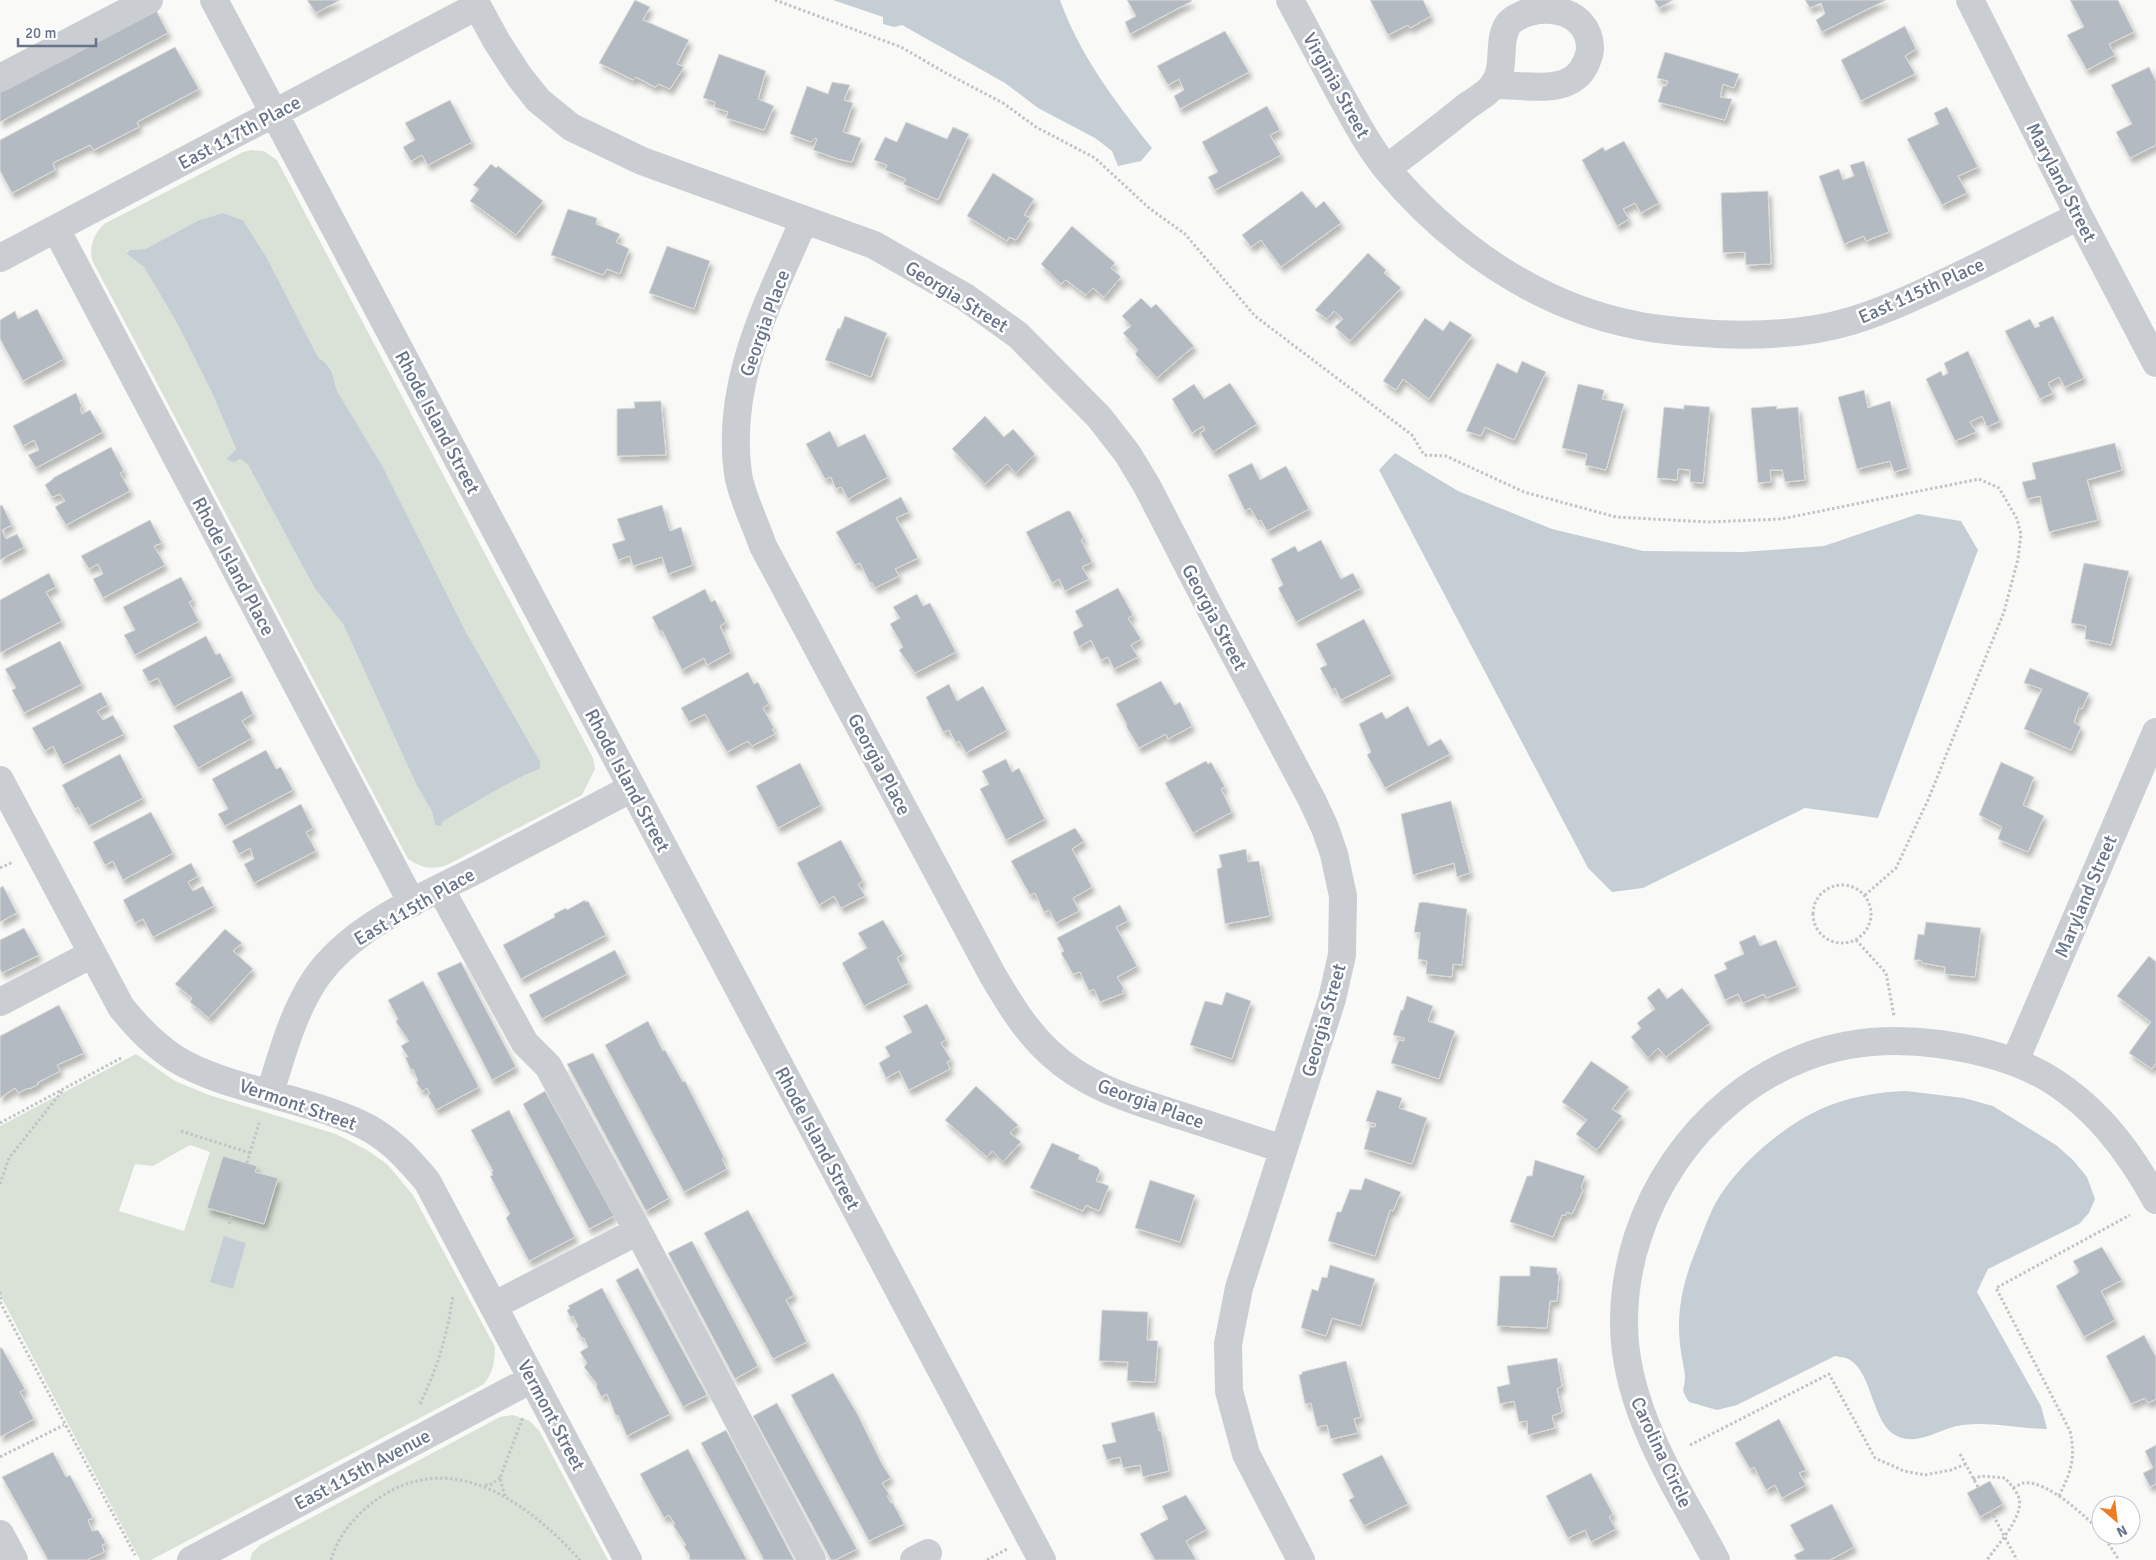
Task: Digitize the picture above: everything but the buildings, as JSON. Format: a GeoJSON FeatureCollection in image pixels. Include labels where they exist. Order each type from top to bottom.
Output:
{"type":"FeatureCollection","features":[{"type":"Feature","properties":{"kind":"street"},"geometry":{"type":"LineString","coordinates":[[0,78],[148,0]]}},
{"type":"Feature","properties":{"kind":"street","name":"Rhode Island Street"},"geometry":{"type":"LineString","coordinates":[[214,0],[1042,1560]]}},
{"type":"Feature","properties":{"kind":"street","name":"Virginia Street"},"geometry":{"type":"LineString","coordinates":[[1290,0],[1364,137],[1387,168]]}},
{"type":"Feature","properties":{"kind":"street","name":"Maryland Street"},"geometry":{"type":"LineString","coordinates":[[1970,0],[2156,363]]}},
{"type":"Feature","properties":{"kind":"street","name":"East 117th Place"},"geometry":{"type":"LineString","coordinates":[[0,258],[274,113],[475,3]]}},
{"type":"Feature","properties":{"kind":"street","name":"Georgia Street"},"geometry":{"type":"LineString","coordinates":[[475,3],[497,42],[524,82],[538,100],[571,127],[642,161],[874,245],[964,297],[1018,335],[1099,417],[1127,452],[1147,486],[1312,800],[1334,854],[1344,896],[1342,955],[1332,998],[1239,1288],[1228,1344],[1229,1391],[1246,1454],[1301,1560]]}},
{"type":"Feature","properties":{"kind":"street"},"geometry":{"type":"LineString","coordinates":[[1387,168],[1494,85]]}},
{"type":"Feature","properties":{"kind":"street","name":"East 115th Place"},"geometry":{"type":"LineString","coordinates":[[1387,168],[1436,221],[1462,243],[1525,284],[1555,299],[1595,315],[1634,325],[1674,332],[1752,336],[1785,333],[1848,322],[1898,305],[2079,216]]}},
{"type":"Feature","properties":{"kind":"street","name":"Georgia Place"},"geometry":{"type":"LineString","coordinates":[[804,220],[771,296],[742,379],[736,446],[738,476],[763,546],[992,974],[1010,1006],[1029,1032],[1051,1054],[1075,1073],[1116,1095],[1283,1149]]}},
{"type":"Feature","properties":{"kind":"street","name":"Rhode Island Place"},"geometry":{"type":"LineString","coordinates":[[56,229],[412,903]]}},
{"type":"Feature","properties":{"kind":"street","name":"Maryland Street"},"geometry":{"type":"LineString","coordinates":[[2015,1061],[2156,732]]}},
{"type":"Feature","properties":{"kind":"street","name":"Vermont Street"},"geometry":{"type":"LineString","coordinates":[[0,780],[121,1007],[135,1025],[156,1044],[177,1059],[199,1071],[353,1121],[371,1130],[395,1146],[427,1181],[628,1560]]}},
{"type":"Feature","properties":{"kind":"street","name":"East 115th Place"},"geometry":{"type":"LineString","coordinates":[[270,1093],[297,1012],[317,977],[339,951],[366,929],[412,903],[632,788]]}},
{"type":"Feature","properties":{"kind":"street"},"geometry":{"type":"LineString","coordinates":[[440,888],[525,1043],[548,1066],[638,1230],[812,1560]]}},
{"type":"Feature","properties":{"kind":"street"},"geometry":{"type":"LineString","coordinates":[[0,1002],[92,954]]}},
{"type":"Feature","properties":{"kind":"street","name":"Carolina Circle"},"geometry":{"type":"LineString","coordinates":[[1716,1560],[1658,1451],[1632,1388],[1624,1320],[1634,1251],[1646,1215],[1661,1181],[1680,1153],[1724,1105],[1754,1084],[1796,1061],[1825,1051],[1860,1044],[1896,1042],[1922,1042],[1965,1047],[2015,1061],[2044,1076],[2074,1096],[2128,1153],[2156,1200]]}},
{"type":"Feature","properties":{"kind":"street"},"geometry":{"type":"LineString","coordinates":[[493,1306],[638,1230]]}},
{"type":"Feature","properties":{"kind":"street","name":"East 115th Avenue"},"geometry":{"type":"LineString","coordinates":[[207,1556],[532,1379]]}},
{"type":"Feature","properties":{"kind":"street"},"geometry":{"type":"LineString","coordinates":[[0,1534],[14,1560]]}},
{"type":"Feature","properties":{"kind":"path"},"geometry":{"type":"LineString","coordinates":[[775,0],[901,47],[1003,103],[1036,127],[1095,158],[1149,208],[1185,234],[1255,316],[1412,435],[1424,455],[1446,456],[1524,492],[1616,517],[1708,522],[1781,519],[1979,478],[1999,488],[2017,519],[2021,534],[2018,559],[2004,612],[1928,800],[1896,868],[1864,896]]}},
{"type":"Feature","properties":{"kind":"path"},"geometry":{"type":"LineString","coordinates":[[1838,885],[1855,888],[1870,905],[1872,918],[1866,929],[1856,939],[1839,943],[1830,941],[1822,934],[1814,921],[1813,913],[1820,896],[1828,889],[1838,885]]}},
{"type":"Feature","properties":{"kind":"path"},"geometry":{"type":"LineString","coordinates":[[1856,939],[1886,973],[1894,1008],[1896,1042]]}},
{"type":"Feature","properties":{"kind":"path"},"geometry":{"type":"LineString","coordinates":[[0,1123],[123,1058]]}},
{"type":"Feature","properties":{"kind":"path"},"geometry":{"type":"LineString","coordinates":[[0,1184],[9,1158],[65,1088]]}},
{"type":"Feature","properties":{"kind":"path"},"geometry":{"type":"LineString","coordinates":[[247,1163],[259,1123]]}},
{"type":"Feature","properties":{"kind":"path"},"geometry":{"type":"LineString","coordinates":[[181,1131],[250,1153]]}},
{"type":"Feature","properties":{"kind":"path"},"geometry":{"type":"LineString","coordinates":[[229,1224],[232,1215]]}},
{"type":"Feature","properties":{"kind":"path"},"geometry":{"type":"LineString","coordinates":[[2059,1496],[2072,1466],[2074,1446],[2070,1431],[1996,1288],[2130,1215]]}},
{"type":"Feature","properties":{"kind":"path"},"geometry":{"type":"LineString","coordinates":[[0,1292],[1,1303],[135,1555]]}},
{"type":"Feature","properties":{"kind":"path"},"geometry":{"type":"LineString","coordinates":[[420,1404],[437,1366],[444,1344],[453,1295]]}},
{"type":"Feature","properties":{"kind":"path"},"geometry":{"type":"LineString","coordinates":[[1690,1445],[1829,1374],[1875,1458],[1904,1471],[1926,1475],[1952,1470],[1966,1464]]}},
{"type":"Feature","properties":{"kind":"path"},"geometry":{"type":"LineString","coordinates":[[483,1486],[490,1485],[500,1478],[523,1416]]}},
{"type":"Feature","properties":{"kind":"path"},"geometry":{"type":"LineString","coordinates":[[0,1458],[64,1424]]}},
{"type":"Feature","properties":{"kind":"path"},"geometry":{"type":"LineString","coordinates":[[1960,1454],[1978,1487]]}},
{"type":"Feature","properties":{"kind":"path"},"geometry":{"type":"LineString","coordinates":[[1973,1479],[1981,1476],[2005,1478],[2018,1497],[2019,1509],[2016,1519],[1987,1560]]}},
{"type":"Feature","properties":{"kind":"path"},"geometry":{"type":"LineString","coordinates":[[331,1560],[334,1549],[358,1515],[385,1494],[419,1481],[438,1478],[463,1480],[483,1486],[506,1497],[545,1526],[580,1560]]}},
{"type":"Feature","properties":{"kind":"path"},"geometry":{"type":"LineString","coordinates":[[500,1478],[506,1497]]}},
{"type":"Feature","properties":{"kind":"path"},"geometry":{"type":"LineString","coordinates":[[2013,1488],[2025,1483],[2042,1487],[2059,1496],[2083,1513],[2091,1522]]}},
{"type":"Feature","properties":{"kind":"path"},"geometry":{"type":"LineString","coordinates":[[1991,1512],[2017,1560]]}},
{"type":"Feature","properties":{"kind":"path"},"geometry":{"type":"LineString","coordinates":[[2109,1545],[2119,1560]]}},
{"type":"Feature","properties":{"kind":"shaded area"},"geometry":{"type":"Polygon","coordinates":[[[833,0],[1060,0],[1077,40],[1088,59],[1112,96],[1152,148],[1141,161],[1118,166],[1112,151],[1095,138],[1038,108],[1005,83],[902,25],[894,27],[883,24],[883,17],[833,0]]]}},
{"type":"Feature","properties":{"kind":"shaded area"},"geometry":{"type":"Polygon","coordinates":[[[251,150],[264,151],[277,160],[593,758],[595,769],[582,795],[442,867],[431,868],[408,859],[92,260],[93,240],[104,224],[243,152],[251,150]],[[223,213],[199,220],[145,249],[126,252],[144,267],[178,325],[212,393],[236,449],[226,459],[240,459],[248,465],[315,589],[343,624],[416,784],[432,812],[435,825],[513,780],[540,769],[540,761],[466,632],[383,467],[339,394],[331,370],[318,357],[267,258],[243,220],[223,213]]]}},
{"type":"Feature","properties":{"kind":"shaded area"},"geometry":{"type":"Polygon","coordinates":[[[223,213],[243,220],[267,258],[318,357],[331,370],[339,394],[383,467],[466,632],[540,761],[540,769],[491,793],[443,821],[441,826],[435,825],[432,812],[416,784],[343,624],[315,589],[248,465],[240,459],[234,462],[226,459],[236,449],[212,393],[178,325],[144,267],[126,253],[130,250],[145,249],[199,220],[223,213]]]}},
{"type":"Feature","properties":{"kind":"shaded area"},"geometry":{"type":"Polygon","coordinates":[[[1395,453],[1458,491],[1552,529],[1643,551],[1743,552],[1824,546],[1918,514],[1961,521],[1978,550],[1878,818],[1805,808],[1643,888],[1612,892],[1588,868],[1379,470],[1395,453]]]}},
{"type":"Feature","properties":{"kind":"shaded area"},"geometry":{"type":"Polygon","coordinates":[[[136,1054],[175,1081],[209,1095],[336,1134],[367,1150],[387,1164],[413,1195],[495,1347],[494,1362],[490,1376],[484,1384],[151,1560],[140,1560],[0,1295],[0,1126],[136,1054]],[[190,1145],[153,1166],[135,1164],[119,1211],[184,1231],[210,1152],[190,1145]],[[223,1156],[208,1208],[264,1224],[278,1178],[255,1172],[257,1166],[223,1156]]]}},
{"type":"Feature","properties":{"kind":"shaded area"},"geometry":{"type":"Polygon","coordinates":[[[1906,1091],[1964,1098],[1993,1106],[2056,1145],[2073,1160],[2087,1177],[2095,1199],[2089,1213],[2079,1224],[1988,1269],[1977,1292],[2041,1406],[2047,1429],[1974,1424],[1955,1426],[1922,1438],[1905,1439],[1889,1430],[1882,1421],[1864,1376],[1858,1367],[1848,1359],[1835,1356],[1737,1405],[1717,1410],[1689,1402],[1683,1390],[1685,1375],[1679,1338],[1680,1310],[1684,1284],[1693,1258],[1710,1214],[1720,1195],[1744,1165],[1759,1151],[1774,1138],[1806,1117],[1821,1109],[1852,1098],[1906,1091]]]}},
{"type":"Feature","properties":{"kind":"shaded area"},"geometry":{"type":"Polygon","coordinates":[[[224,1236],[246,1243],[233,1289],[210,1282],[224,1236]]]}},
{"type":"Feature","properties":{"kind":"shaded area"},"geometry":{"type":"Polygon","coordinates":[[[513,1415],[530,1421],[540,1432],[608,1560],[250,1560],[252,1553],[260,1545],[500,1417],[513,1415]]]}}]}
